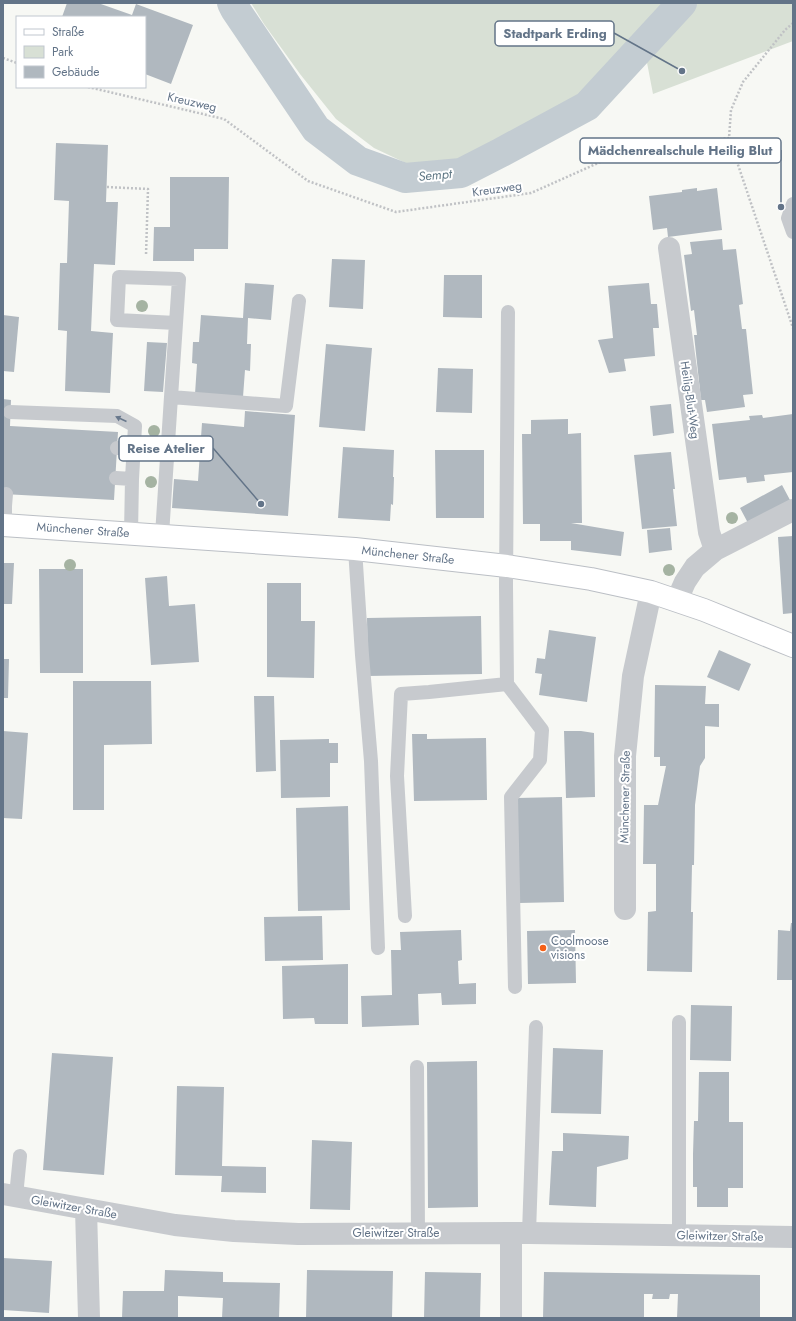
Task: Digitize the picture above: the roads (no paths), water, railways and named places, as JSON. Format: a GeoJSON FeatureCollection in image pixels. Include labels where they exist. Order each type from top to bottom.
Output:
{"type":"FeatureCollection","features":[{"type":"Feature","properties":{"kind":"street","name":"Heilig-Blut-Weg"},"geometry":{"type":"LineString","coordinates":[[669,248],[708,532],[715,550]]}},
{"type":"Feature","properties":{"kind":"street"},"geometry":{"type":"LineString","coordinates":[[676,600],[695,567],[715,550],[793,510]]}},
{"type":"Feature","properties":{"kind":"street","name":"Münchener Straße"},"geometry":{"type":"LineString","coordinates":[[4,525],[355,549],[507,566],[591,579],[651,592],[676,600],[793,646]]}},
{"type":"Feature","properties":{"kind":"street","name":"Münchener Straße"},"geometry":{"type":"LineString","coordinates":[[625,909],[625,756],[634,676],[651,592]]}},
{"type":"Feature","properties":{"kind":"street","name":"Gleiwitzer Straße"},"geometry":{"type":"LineString","coordinates":[[9,1195],[175,1225],[234,1232],[298,1234],[520,1233],[793,1237]]}},
{"type":"Feature","properties":{"kind":"street"},"geometry":{"type":"LineString","coordinates":[[86,1209],[89,1318]]}},
{"type":"Feature","properties":{"kind":"street"},"geometry":{"type":"LineString","coordinates":[[511,1318],[520,1233]]}},
{"type":"Feature","properties":{"kind":"lane"},"geometry":{"type":"LineString","coordinates":[[793,204],[788,218],[793,232]]}},
{"type":"Feature","properties":{"kind":"lane"},"geometry":{"type":"LineString","coordinates":[[162,535],[179,279],[119,276],[117,320],[176,323]]}},
{"type":"Feature","properties":{"kind":"lane"},"geometry":{"type":"LineString","coordinates":[[171,397],[286,406],[300,301]]}},
{"type":"Feature","properties":{"kind":"lane"},"geometry":{"type":"LineString","coordinates":[[508,312],[507,684],[542,730],[540,760],[511,797],[515,987]]}},
{"type":"Feature","properties":{"kind":"lane"},"geometry":{"type":"LineString","coordinates":[[10,412],[117,416],[135,426],[131,533]]}},
{"type":"Feature","properties":{"kind":"lane"},"geometry":{"type":"LineString","coordinates":[[117,448],[134,449]]}},
{"type":"Feature","properties":{"kind":"lane"},"geometry":{"type":"LineString","coordinates":[[116,478],[132,479]]}},
{"type":"Feature","properties":{"kind":"lane"},"geometry":{"type":"LineString","coordinates":[[4,525],[6,494]]}},
{"type":"Feature","properties":{"kind":"lane"},"geometry":{"type":"LineString","coordinates":[[355,549],[371,761],[378,948]]}},
{"type":"Feature","properties":{"kind":"lane"},"geometry":{"type":"LineString","coordinates":[[405,916],[397,776],[401,694],[507,684]]}},
{"type":"Feature","properties":{"kind":"lane"},"geometry":{"type":"LineString","coordinates":[[679,1022],[679,1235]]}},
{"type":"Feature","properties":{"kind":"lane"},"geometry":{"type":"LineString","coordinates":[[520,1233],[536,1027]]}},
{"type":"Feature","properties":{"kind":"lane"},"geometry":{"type":"LineString","coordinates":[[417,1067],[418,1233]]}},
{"type":"Feature","properties":{"kind":"lane"},"geometry":{"type":"LineString","coordinates":[[9,1195],[20,1156]]}},
{"type":"Feature","properties":{"kind":"waterway","name":"Sempt"},"geometry":{"type":"LineString","coordinates":[[232,3],[316,129],[358,161],[405,178],[461,173],[587,106],[682,3]]}},
{"type":"Feature","properties":{"kind":"place","name":"Stadtpark Erding"},"geometry":{"type":"Point","coordinates":[682,71]}},
{"type":"Feature","properties":{"kind":"place","name":"Mädchenrealschule Heilig Blut"},"geometry":{"type":"Point","coordinates":[781,207]}},
{"type":"Feature","properties":{"kind":"place","name":"Reise Atelier"},"geometry":{"type":"Point","coordinates":[261,504]}},
{"type":"Feature","properties":{"kind":"place","name":"Coolmoose visions"},"geometry":{"type":"Point","coordinates":[543,948]}}]}
